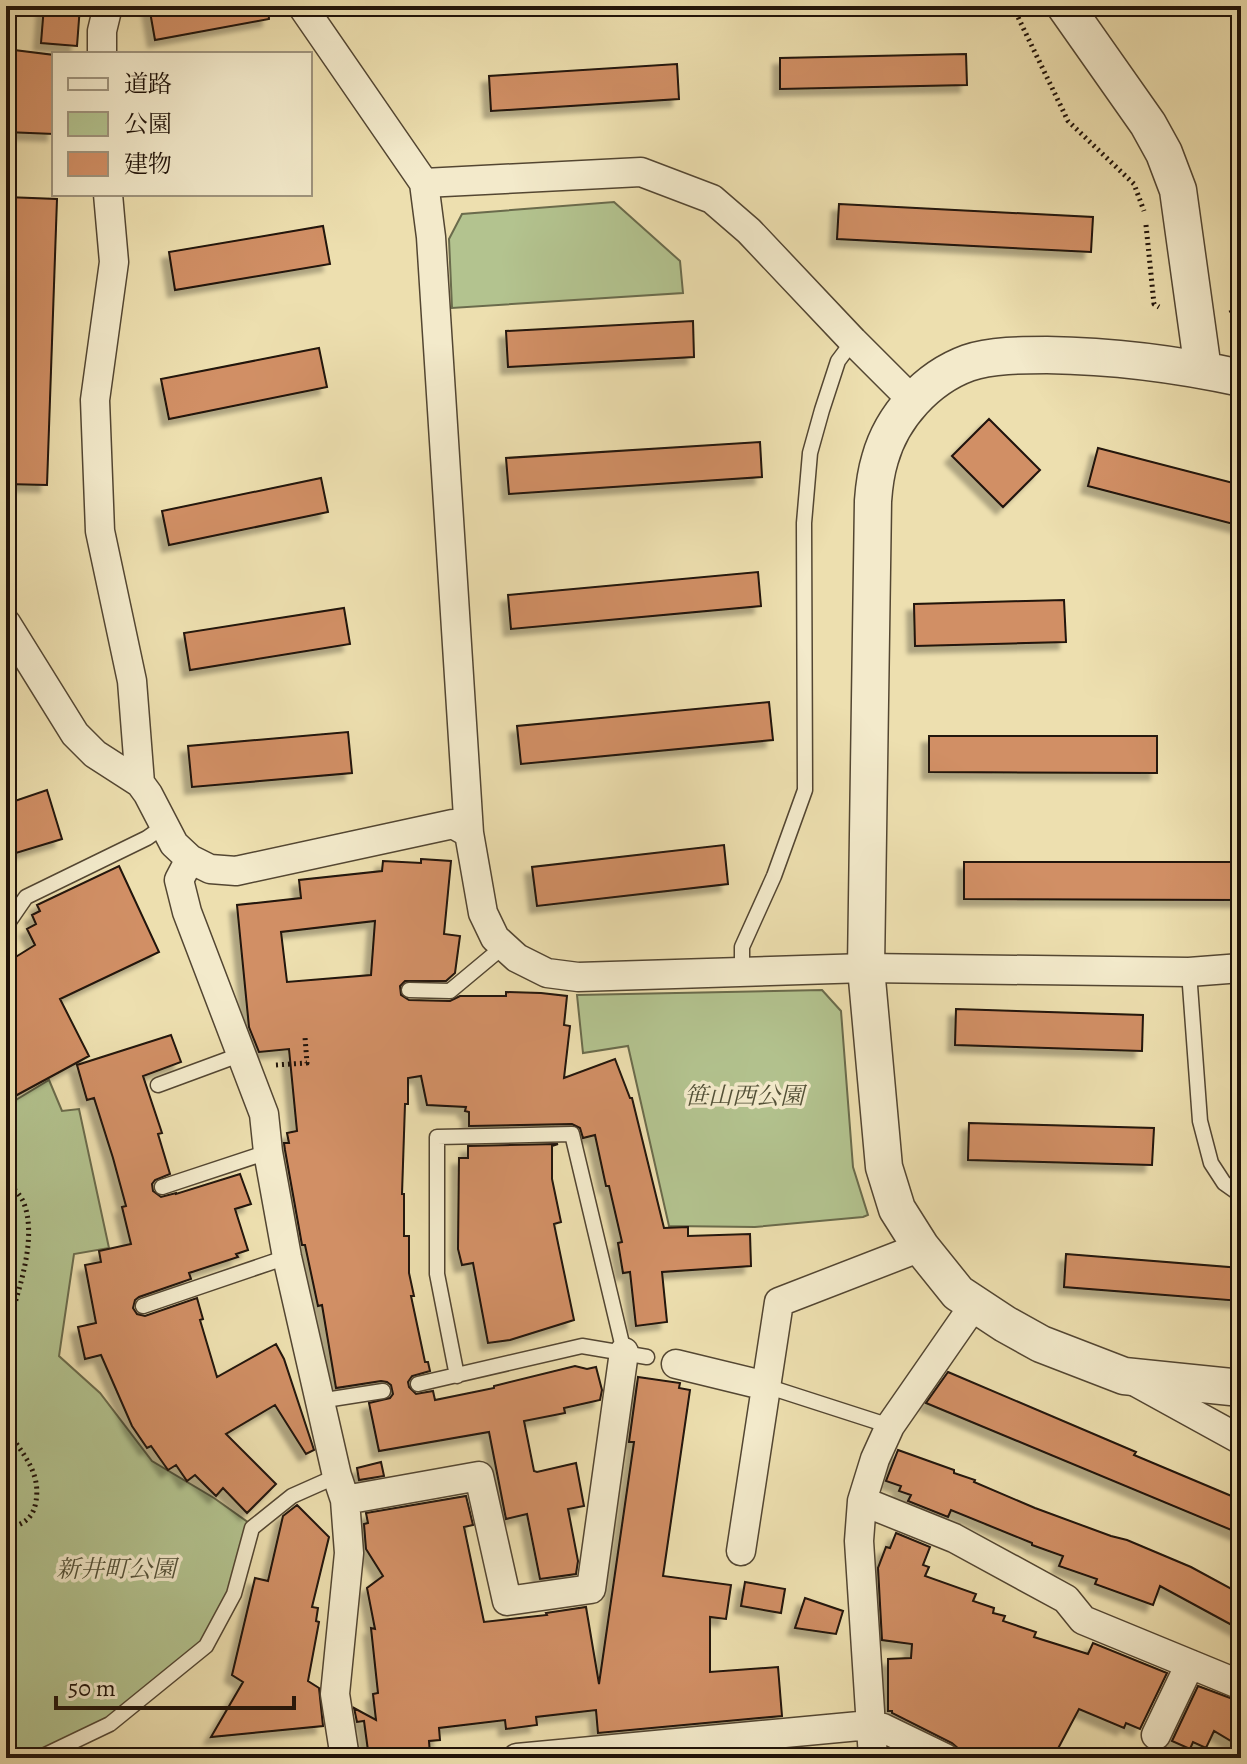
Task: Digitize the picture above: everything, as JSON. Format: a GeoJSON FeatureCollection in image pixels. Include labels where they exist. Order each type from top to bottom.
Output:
{"type":"FeatureCollection","features":[{"type":"Feature","properties":{"kind":"street"},"geometry":{"type":"LineString","coordinates":[[102,52],[102,31],[108,6]]}},
{"type":"Feature","properties":{"kind":"street"},"geometry":{"type":"LineString","coordinates":[[302,6],[424,183],[431,237],[469,833],[483,913],[495,938],[517,958],[547,973],[578,977],[866,968],[1189,972],[1241,968]]}},
{"type":"Feature","properties":{"kind":"street"},"geometry":{"type":"LineString","coordinates":[[1065,6],[1148,124],[1164,153],[1178,190],[1203,370]]}},
{"type":"Feature","properties":{"kind":"street"},"geometry":{"type":"LineString","coordinates":[[424,183],[641,172],[712,199],[749,231],[912,400]]}},
{"type":"Feature","properties":{"kind":"street"},"geometry":{"type":"LineString","coordinates":[[108,196],[114,262],[95,400],[100,531],[132,681],[140,783]]}},
{"type":"Feature","properties":{"kind":"street"},"geometry":{"type":"LineString","coordinates":[[1241,378],[1130,360],[1016,355],[969,363],[936,380],[912,400],[889,435],[880,458],[873,501],[866,968],[884,1167],[897,1209],[921,1247],[958,1293],[974,1305],[1041,1344],[1124,1376],[1241,1440]]}},
{"type":"Feature","properties":{"kind":"street"},"geometry":{"type":"LineString","coordinates":[[6,623],[75,734],[95,754],[140,783],[174,844],[190,859],[210,869],[236,871],[453,824],[469,833]]}},
{"type":"Feature","properties":{"kind":"street"},"geometry":{"type":"LineString","coordinates":[[190,859],[179,880],[187,912],[264,1114],[287,1257],[341,1488],[349,1553],[335,1694],[345,1758]]}},
{"type":"Feature","properties":{"kind":"street"},"geometry":{"type":"LineString","coordinates":[[741,1551],[779,1302],[921,1247]]}},
{"type":"Feature","properties":{"kind":"street"},"geometry":{"type":"LineString","coordinates":[[873,1758],[859,1541],[862,1501],[875,1459],[890,1426],[974,1305]]}},
{"type":"Feature","properties":{"kind":"street"},"geometry":{"type":"LineString","coordinates":[[341,1488],[479,1476],[507,1601],[591,1589],[635,1354]]}},
{"type":"Feature","properties":{"kind":"street"},"geometry":{"type":"LineString","coordinates":[[676,1364],[766,1386]]}},
{"type":"Feature","properties":{"kind":"street"},"geometry":{"type":"LineString","coordinates":[[1124,1376],[1241,1388]]}},
{"type":"Feature","properties":{"kind":"street"},"geometry":{"type":"LineString","coordinates":[[862,1501],[954,1538],[1066,1599],[1083,1620],[1241,1685]]}},
{"type":"Feature","properties":{"kind":"street"},"geometry":{"type":"LineString","coordinates":[[1156,1735],[1190,1664]]}},
{"type":"Feature","properties":{"kind":"street"},"geometry":{"type":"LineString","coordinates":[[517,1758],[723,1748],[870,1725],[883,1728],[945,1758]]}},
{"type":"Feature","properties":{"kind":"lane"},"geometry":{"type":"LineString","coordinates":[[742,971],[742,947],[774,876],[805,790],[804,523],[810,453],[838,361],[853,341]]}},
{"type":"Feature","properties":{"kind":"lane"},"geometry":{"type":"LineString","coordinates":[[7,923],[26,897],[147,838],[164,826]]}},
{"type":"Feature","properties":{"kind":"lane"},"geometry":{"type":"LineString","coordinates":[[409,990],[450,991],[504,946]]}},
{"type":"Feature","properties":{"kind":"lane"},"geometry":{"type":"LineString","coordinates":[[1189,972],[1200,1121],[1211,1163],[1224,1183],[1241,1195]]}},
{"type":"Feature","properties":{"kind":"lane"},"geometry":{"type":"LineString","coordinates":[[158,1085],[242,1054]]}},
{"type":"Feature","properties":{"kind":"lane"},"geometry":{"type":"LineString","coordinates":[[418,1384],[457,1376],[582,1346],[635,1354],[572,1134],[437,1137],[437,1274],[457,1376]]}},
{"type":"Feature","properties":{"kind":"lane"},"geometry":{"type":"LineString","coordinates":[[162,1187],[268,1152]]}},
{"type":"Feature","properties":{"kind":"lane"},"geometry":{"type":"LineString","coordinates":[[143,1306],[287,1257]]}},
{"type":"Feature","properties":{"kind":"lane"},"geometry":{"type":"LineString","coordinates":[[766,1386],[890,1426]]}},
{"type":"Feature","properties":{"kind":"lane"},"geometry":{"type":"LineString","coordinates":[[319,1401],[383,1391]]}},
{"type":"Feature","properties":{"kind":"lane"},"geometry":{"type":"LineString","coordinates":[[39,1758],[110,1724],[206,1646],[234,1594],[252,1528],[292,1496],[341,1488]]}},
{"type":"Feature","properties":{"kind":"path"},"geometry":{"type":"LineString","coordinates":[[1015,6],[1068,121],[1134,184],[1144,207],[1154,304],[1167,310]]}},
{"type":"Feature","properties":{"kind":"path"},"geometry":{"type":"LineString","coordinates":[[305,1037],[307,1063]]}},
{"type":"Feature","properties":{"kind":"path"},"geometry":{"type":"LineString","coordinates":[[6,1181],[21,1197],[28,1218],[27,1249],[6,1332]]}},
{"type":"Feature","properties":{"kind":"path"},"geometry":{"type":"LineString","coordinates":[[6,1529],[21,1525],[32,1515],[38,1483],[30,1464],[7,1432]]}},
{"type":"Feature","properties":{"kind":"green space"},"geometry":{"type":"Polygon","coordinates":[[[614,202],[680,261],[683,293],[452,308],[449,239],[462,214],[614,202]]]}},
{"type":"Feature","properties":{"kind":"green space","name":"笹山西公園"},"geometry":{"type":"Polygon","coordinates":[[[822,990],[841,1011],[853,1167],[868,1215],[755,1227],[669,1226],[628,1046],[583,1053],[577,995],[822,990]]]}},
{"type":"Feature","properties":{"kind":"green space","name":"新井町公園"},"geometry":{"type":"Polygon","coordinates":[[[49,1080],[62,1111],[79,1109],[109,1248],[74,1254],[59,1356],[100,1393],[152,1461],[249,1523],[231,1592],[202,1644],[108,1721],[32,1758],[6,1758],[6,1106],[49,1080]]]}},
{"type":"Feature","properties":{"kind":"building"},"geometry":{"type":"Polygon","coordinates":[[[44,6],[80,6],[77,46],[41,43],[44,6]]]}},
{"type":"Feature","properties":{"kind":"building"},"geometry":{"type":"Polygon","coordinates":[[[149,6],[268,6],[269,19],[155,40],[149,6]]]}},
{"type":"Feature","properties":{"kind":"building"},"geometry":{"type":"Polygon","coordinates":[[[6,49],[52,55],[52,134],[6,132],[6,49]]]}},
{"type":"Feature","properties":{"kind":"building"},"geometry":{"type":"Polygon","coordinates":[[[966,54],[967,85],[780,89],[780,58],[966,54]]]}},
{"type":"Feature","properties":{"kind":"building"},"geometry":{"type":"Polygon","coordinates":[[[677,64],[679,99],[491,111],[489,76],[677,64]]]}},
{"type":"Feature","properties":{"kind":"building"},"geometry":{"type":"Polygon","coordinates":[[[6,197],[57,199],[47,485],[6,484],[6,197]]]}},
{"type":"Feature","properties":{"kind":"building"},"geometry":{"type":"Polygon","coordinates":[[[839,204],[1093,217],[1091,252],[837,239],[839,204]]]}},
{"type":"Feature","properties":{"kind":"building"},"geometry":{"type":"Polygon","coordinates":[[[323,226],[330,264],[175,290],[169,252],[323,226]]]}},
{"type":"Feature","properties":{"kind":"building"},"geometry":{"type":"Polygon","coordinates":[[[693,321],[694,357],[508,367],[506,331],[693,321]]]}},
{"type":"Feature","properties":{"kind":"building"},"geometry":{"type":"Polygon","coordinates":[[[319,348],[327,387],[169,419],[161,379],[319,348]]]}},
{"type":"Feature","properties":{"kind":"building"},"geometry":{"type":"Polygon","coordinates":[[[989,419],[1040,470],[1003,507],[952,456],[989,419]]]}},
{"type":"Feature","properties":{"kind":"building"},"geometry":{"type":"Polygon","coordinates":[[[760,442],[762,477],[509,494],[506,458],[760,442]]]}},
{"type":"Feature","properties":{"kind":"building"},"geometry":{"type":"Polygon","coordinates":[[[1098,448],[1241,485],[1241,526],[1088,486],[1098,448]]]}},
{"type":"Feature","properties":{"kind":"building"},"geometry":{"type":"Polygon","coordinates":[[[321,478],[328,512],[169,545],[162,511],[321,478]]]}},
{"type":"Feature","properties":{"kind":"building"},"geometry":{"type":"Polygon","coordinates":[[[758,572],[761,606],[511,629],[508,595],[758,572]]]}},
{"type":"Feature","properties":{"kind":"building"},"geometry":{"type":"Polygon","coordinates":[[[1064,600],[1066,642],[915,646],[914,604],[1064,600]]]}},
{"type":"Feature","properties":{"kind":"building"},"geometry":{"type":"Polygon","coordinates":[[[344,608],[350,644],[190,670],[184,633],[344,608]]]}},
{"type":"Feature","properties":{"kind":"building"},"geometry":{"type":"Polygon","coordinates":[[[769,702],[773,740],[521,764],[517,726],[769,702]]]}},
{"type":"Feature","properties":{"kind":"building"},"geometry":{"type":"Polygon","coordinates":[[[348,732],[352,773],[192,787],[188,746],[348,732]]]}},
{"type":"Feature","properties":{"kind":"building"},"geometry":{"type":"Polygon","coordinates":[[[929,736],[1157,736],[1157,773],[929,772],[929,736]]]}},
{"type":"Feature","properties":{"kind":"building"},"geometry":{"type":"Polygon","coordinates":[[[47,790],[62,839],[6,856],[6,804],[47,790]]]}},
{"type":"Feature","properties":{"kind":"building"},"geometry":{"type":"Polygon","coordinates":[[[724,845],[728,884],[537,906],[532,867],[724,845]]]}},
{"type":"Feature","properties":{"kind":"building"},"geometry":{"type":"Polygon","coordinates":[[[421,859],[451,861],[444,934],[460,936],[455,973],[446,981],[405,981],[400,986],[401,995],[409,1000],[450,1001],[460,996],[506,996],[506,992],[567,996],[564,1025],[570,1026],[564,1078],[615,1059],[632,1098],[664,1228],[688,1227],[688,1236],[750,1234],[751,1266],[662,1272],[667,1322],[636,1326],[630,1272],[623,1273],[618,1243],[622,1242],[595,1135],[583,1138],[580,1128],[572,1124],[469,1126],[466,1107],[427,1105],[421,1076],[408,1078],[402,1194],[404,1236],[409,1236],[409,1273],[414,1296],[411,1296],[425,1362],[428,1362],[430,1371],[412,1376],[409,1387],[416,1394],[433,1391],[435,1400],[575,1366],[587,1369],[596,1367],[602,1390],[600,1400],[564,1408],[565,1413],[524,1421],[534,1471],[576,1463],[584,1506],[568,1509],[578,1561],[576,1574],[540,1579],[527,1514],[506,1519],[489,1432],[379,1451],[369,1403],[390,1398],[393,1394],[391,1385],[381,1381],[336,1388],[322,1305],[318,1306],[305,1245],[302,1245],[284,1143],[289,1143],[287,1133],[297,1131],[289,1049],[259,1052],[249,1027],[237,905],[301,898],[299,880],[382,871],[383,861],[421,863],[421,859]],[[375,921],[281,932],[287,982],[371,975],[375,921]]]}},
{"type":"Feature","properties":{"kind":"building"},"geometry":{"type":"Polygon","coordinates":[[[964,862],[1241,862],[1241,900],[964,899],[964,862]]]}},
{"type":"Feature","properties":{"kind":"building"},"geometry":{"type":"Polygon","coordinates":[[[119,866],[159,952],[60,999],[89,1056],[6,1101],[6,963],[35,945],[27,929],[36,924],[32,915],[40,911],[37,905],[119,866]]]}},
{"type":"Feature","properties":{"kind":"building"},"geometry":{"type":"Polygon","coordinates":[[[956,1009],[1143,1015],[1142,1051],[955,1045],[956,1009]]]}},
{"type":"Feature","properties":{"kind":"building"},"geometry":{"type":"Polygon","coordinates":[[[171,1035],[181,1062],[143,1076],[162,1133],[158,1134],[170,1174],[155,1180],[153,1191],[161,1197],[240,1174],[251,1204],[235,1209],[248,1250],[236,1254],[238,1257],[189,1273],[191,1279],[139,1297],[133,1308],[137,1314],[145,1316],[197,1298],[203,1319],[200,1320],[217,1377],[276,1344],[284,1359],[314,1450],[306,1454],[275,1405],[226,1434],[276,1484],[247,1513],[223,1488],[216,1496],[195,1475],[187,1481],[176,1465],[168,1470],[151,1446],[147,1448],[132,1426],[101,1355],[85,1359],[78,1327],[96,1323],[85,1265],[101,1262],[99,1251],[131,1244],[122,1207],[126,1206],[113,1158],[94,1098],[87,1100],[77,1065],[171,1035]]]}},
{"type":"Feature","properties":{"kind":"building"},"geometry":{"type":"Polygon","coordinates":[[[969,1123],[1154,1128],[1152,1165],[968,1160],[969,1123]]]}},
{"type":"Feature","properties":{"kind":"building"},"geometry":{"type":"Polygon","coordinates":[[[558,1144],[552,1146],[552,1179],[561,1222],[554,1224],[574,1320],[510,1340],[488,1343],[473,1263],[462,1265],[458,1249],[459,1158],[468,1158],[468,1146],[558,1144]]]}},
{"type":"Feature","properties":{"kind":"building"},"geometry":{"type":"Polygon","coordinates":[[[1066,1254],[1241,1268],[1241,1301],[1064,1287],[1066,1254]]]}},
{"type":"Feature","properties":{"kind":"building"},"geometry":{"type":"Polygon","coordinates":[[[948,1372],[1241,1500],[1241,1534],[926,1403],[948,1372]]]}},
{"type":"Feature","properties":{"kind":"building"},"geometry":{"type":"Polygon","coordinates":[[[638,1377],[680,1383],[679,1388],[690,1390],[663,1576],[731,1585],[726,1619],[710,1617],[710,1672],[778,1667],[782,1716],[598,1733],[596,1710],[536,1717],[537,1725],[506,1729],[505,1720],[439,1728],[440,1740],[429,1741],[430,1755],[369,1758],[364,1721],[357,1722],[354,1708],[376,1720],[373,1694],[378,1693],[371,1628],[375,1629],[367,1588],[383,1576],[366,1549],[366,1513],[466,1496],[473,1525],[464,1527],[484,1622],[586,1607],[599,1684],[634,1442],[629,1442],[638,1377]]]}},
{"type":"Feature","properties":{"kind":"building"},"geometry":{"type":"Polygon","coordinates":[[[898,1450],[954,1470],[954,1473],[1035,1508],[1127,1540],[1191,1567],[1241,1594],[1241,1630],[1160,1586],[1153,1605],[1095,1584],[1097,1579],[1059,1566],[1063,1556],[951,1510],[948,1517],[908,1501],[911,1495],[899,1491],[901,1486],[886,1481],[898,1450]]]}},
{"type":"Feature","properties":{"kind":"building"},"geometry":{"type":"Polygon","coordinates":[[[381,1462],[384,1476],[359,1480],[357,1468],[381,1462]]]}},
{"type":"Feature","properties":{"kind":"building"},"geometry":{"type":"Polygon","coordinates":[[[297,1505],[329,1537],[312,1607],[318,1608],[316,1621],[319,1622],[308,1681],[319,1688],[323,1726],[211,1737],[243,1682],[232,1675],[255,1578],[268,1581],[283,1516],[297,1505]]]}},
{"type":"Feature","properties":{"kind":"building"},"geometry":{"type":"Polygon","coordinates":[[[896,1533],[930,1547],[923,1565],[929,1567],[925,1576],[976,1594],[973,1601],[994,1608],[993,1613],[1005,1616],[1003,1621],[1036,1632],[1034,1637],[1088,1654],[1093,1643],[1167,1673],[1140,1729],[1126,1723],[1124,1728],[1079,1709],[1053,1758],[962,1758],[959,1749],[952,1743],[888,1711],[888,1659],[911,1658],[912,1644],[882,1640],[878,1568],[886,1547],[890,1548],[896,1533]]]}},
{"type":"Feature","properties":{"kind":"building"},"geometry":{"type":"Polygon","coordinates":[[[745,1582],[785,1589],[781,1613],[741,1606],[745,1582]]]}},
{"type":"Feature","properties":{"kind":"building"},"geometry":{"type":"Polygon","coordinates":[[[805,1598],[843,1611],[836,1634],[795,1628],[805,1598]]]}},
{"type":"Feature","properties":{"kind":"building"},"geometry":{"type":"Polygon","coordinates":[[[1198,1686],[1241,1702],[1241,1747],[1214,1731],[1206,1748],[1193,1742],[1190,1749],[1172,1741],[1198,1686]]]}},
{"type":"Feature","properties":{"kind":"building"},"geometry":{"type":"Polygon","coordinates":[[[784,1750],[785,1758],[700,1758],[784,1750]]]}}]}
